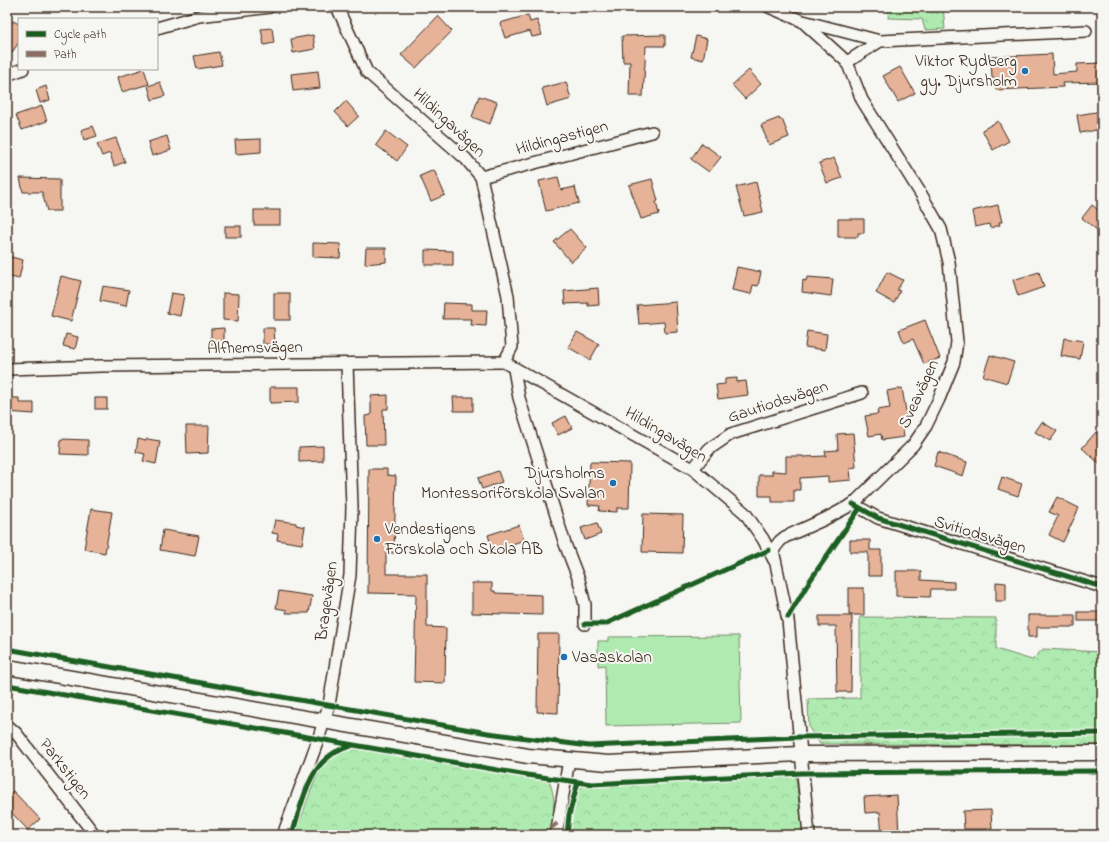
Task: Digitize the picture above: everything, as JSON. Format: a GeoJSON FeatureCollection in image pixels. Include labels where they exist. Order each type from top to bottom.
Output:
{"type":"FeatureCollection","features":[{"type":"Feature","properties":{"kind":"street"},"geometry":{"type":"LineString","coordinates":[[158,28],[199,16],[270,7]]}},
{"type":"Feature","properties":{"kind":"street","name":"Hildingavägen"},"geometry":{"type":"LineString","coordinates":[[338,7],[367,72],[466,159],[481,177],[508,296],[512,347],[504,362],[693,469],[745,513],[763,539],[774,560]]}},
{"type":"Feature","properties":{"kind":"street","name":"Sveavägen"},"geometry":{"type":"LineString","coordinates":[[769,7],[802,21],[846,62],[862,100],[921,194],[941,229],[949,262],[957,342],[954,362],[926,426],[913,445],[853,504],[780,541],[773,550],[788,620],[809,835]]}},
{"type":"Feature","properties":{"kind":"street"},"geometry":{"type":"LineString","coordinates":[[802,21],[880,41],[1086,31]]}},
{"type":"Feature","properties":{"kind":"street"},"geometry":{"type":"LineString","coordinates":[[846,62],[880,41]]}},
{"type":"Feature","properties":{"kind":"street"},"geometry":{"type":"LineString","coordinates":[[7,75],[21,70]]}},
{"type":"Feature","properties":{"kind":"street","name":"Hildingastigen"},"geometry":{"type":"LineString","coordinates":[[481,177],[652,132]]}},
{"type":"Feature","properties":{"kind":"street","name":"Alfhemsvägen"},"geometry":{"type":"LineString","coordinates":[[7,370],[101,366],[504,362]]}},
{"type":"Feature","properties":{"kind":"street","name":"Bragevägen"},"geometry":{"type":"LineString","coordinates":[[283,835],[325,721],[329,705],[350,575],[352,507],[347,364]]}},
{"type":"Feature","properties":{"kind":"street"},"geometry":{"type":"LineString","coordinates":[[514,369],[519,398],[565,544],[579,580],[585,605],[585,624]]}},
{"type":"Feature","properties":{"kind":"street","name":"Gautiodsvägen"},"geometry":{"type":"LineString","coordinates":[[693,469],[709,449],[731,434],[862,393]]}},
{"type":"Feature","properties":{"kind":"street","name":"Svitiodsvägen"},"geometry":{"type":"LineString","coordinates":[[853,504],[878,518],[1102,587]]}},
{"type":"Feature","properties":{"kind":"street"},"geometry":{"type":"LineString","coordinates":[[7,667],[528,756],[569,760],[608,763],[800,754],[1102,753]]}},
{"type":"Feature","properties":{"kind":"street","name":"Parkstigen"},"geometry":{"type":"LineString","coordinates":[[7,725],[16,733],[95,835]]}},
{"type":"Feature","properties":{"kind":"street"},"geometry":{"type":"LineString","coordinates":[[556,835],[569,760]]}},
{"type":"Feature","properties":{"kind":"green space"},"geometry":{"type":"Polygon","coordinates":[[[889,7],[943,7],[945,29],[925,30],[922,19],[888,18],[889,7]]]}},
{"type":"Feature","properties":{"kind":"green space"},"geometry":{"type":"Polygon","coordinates":[[[860,617],[996,618],[996,649],[1032,660],[1043,649],[1102,652],[1102,745],[820,744],[809,728],[808,699],[860,698],[860,617]]]}},
{"type":"Feature","properties":{"kind":"green space"},"geometry":{"type":"Polygon","coordinates":[[[739,636],[741,723],[606,726],[605,665],[598,666],[598,641],[608,641],[608,637],[739,636]]]}},
{"type":"Feature","properties":{"kind":"green space"},"geometry":{"type":"Polygon","coordinates":[[[354,748],[549,781],[552,788],[554,801],[554,814],[550,835],[295,835],[317,776],[322,768],[333,756],[354,748]]]}},
{"type":"Feature","properties":{"kind":"green space"},"geometry":{"type":"Polygon","coordinates":[[[795,771],[803,835],[566,835],[575,794],[587,782],[795,771]]]}},
{"type":"Feature","properties":{"kind":"building"},"geometry":{"type":"Polygon","coordinates":[[[528,15],[530,22],[537,20],[542,35],[532,37],[530,31],[505,38],[500,23],[528,15]]]}},
{"type":"Feature","properties":{"kind":"building"},"geometry":{"type":"Polygon","coordinates":[[[438,16],[452,31],[416,68],[401,55],[438,16]]]}},
{"type":"Feature","properties":{"kind":"building"},"geometry":{"type":"Polygon","coordinates":[[[13,21],[18,24],[18,44],[7,60],[7,30],[13,21]]]}},
{"type":"Feature","properties":{"kind":"building"},"geometry":{"type":"Polygon","coordinates":[[[272,28],[274,43],[264,45],[261,29],[272,28]]]}},
{"type":"Feature","properties":{"kind":"building"},"geometry":{"type":"Polygon","coordinates":[[[313,35],[315,49],[293,53],[291,39],[313,35]]]}},
{"type":"Feature","properties":{"kind":"building"},"geometry":{"type":"Polygon","coordinates":[[[665,35],[665,46],[646,46],[643,96],[629,96],[630,62],[623,62],[622,36],[665,35]]]}},
{"type":"Feature","properties":{"kind":"building"},"geometry":{"type":"Polygon","coordinates":[[[696,36],[707,39],[703,60],[691,57],[696,36]]]}},
{"type":"Feature","properties":{"kind":"building"},"geometry":{"type":"Polygon","coordinates":[[[219,52],[222,65],[197,69],[194,56],[219,52]]]}},
{"type":"Feature","properties":{"kind":"building"},"geometry":{"type":"Polygon","coordinates":[[[1052,54],[1053,74],[1077,72],[1077,64],[1102,63],[1102,82],[1062,83],[1063,87],[996,90],[995,78],[992,78],[991,57],[1052,54]]]}},
{"type":"Feature","properties":{"kind":"building"},"geometry":{"type":"Polygon","coordinates":[[[900,67],[915,93],[898,102],[883,76],[900,67]]]}},
{"type":"Feature","properties":{"kind":"building"},"geometry":{"type":"Polygon","coordinates":[[[144,70],[149,84],[122,92],[118,77],[144,70]]]}},
{"type":"Feature","properties":{"kind":"building"},"geometry":{"type":"Polygon","coordinates":[[[749,70],[761,84],[745,99],[732,85],[749,70]]]}},
{"type":"Feature","properties":{"kind":"building"},"geometry":{"type":"Polygon","coordinates":[[[318,71],[320,88],[293,91],[291,74],[318,71]]]}},
{"type":"Feature","properties":{"kind":"building"},"geometry":{"type":"Polygon","coordinates":[[[160,82],[165,96],[152,100],[148,86],[160,82]]]}},
{"type":"Feature","properties":{"kind":"building"},"geometry":{"type":"Polygon","coordinates":[[[566,82],[571,99],[547,106],[542,88],[566,82]]]}},
{"type":"Feature","properties":{"kind":"building"},"geometry":{"type":"Polygon","coordinates":[[[46,86],[50,100],[40,103],[36,90],[46,86]]]}},
{"type":"Feature","properties":{"kind":"building"},"geometry":{"type":"Polygon","coordinates":[[[479,96],[497,102],[490,124],[472,117],[479,96]]]}},
{"type":"Feature","properties":{"kind":"building"},"geometry":{"type":"Polygon","coordinates":[[[346,101],[359,116],[348,126],[335,112],[346,101]]]}},
{"type":"Feature","properties":{"kind":"building"},"geometry":{"type":"Polygon","coordinates":[[[42,106],[47,121],[22,130],[16,115],[42,106]]]}},
{"type":"Feature","properties":{"kind":"building"},"geometry":{"type":"Polygon","coordinates":[[[1102,111],[1102,129],[1080,133],[1077,115],[1102,111]]]}},
{"type":"Feature","properties":{"kind":"building"},"geometry":{"type":"Polygon","coordinates":[[[779,118],[780,120],[782,119],[789,137],[769,145],[761,125],[779,118]]]}},
{"type":"Feature","properties":{"kind":"building"},"geometry":{"type":"Polygon","coordinates":[[[998,121],[1009,141],[993,150],[982,130],[998,121]]]}},
{"type":"Feature","properties":{"kind":"building"},"geometry":{"type":"Polygon","coordinates":[[[93,126],[97,136],[84,140],[81,130],[93,126]]]}},
{"type":"Feature","properties":{"kind":"building"},"geometry":{"type":"Polygon","coordinates":[[[386,131],[407,147],[397,161],[376,145],[386,131]]]}},
{"type":"Feature","properties":{"kind":"building"},"geometry":{"type":"Polygon","coordinates":[[[167,136],[171,150],[152,156],[148,142],[167,136]]]}},
{"type":"Feature","properties":{"kind":"building"},"geometry":{"type":"Polygon","coordinates":[[[116,138],[125,162],[114,166],[110,153],[102,156],[97,144],[116,138]]]}},
{"type":"Feature","properties":{"kind":"building"},"geometry":{"type":"Polygon","coordinates":[[[261,139],[261,152],[236,154],[235,140],[261,139]]]}},
{"type":"Feature","properties":{"kind":"building"},"geometry":{"type":"Polygon","coordinates":[[[702,143],[721,157],[709,172],[691,159],[702,143]]]}},
{"type":"Feature","properties":{"kind":"building"},"geometry":{"type":"Polygon","coordinates":[[[834,158],[842,178],[827,183],[819,163],[834,158]]]}},
{"type":"Feature","properties":{"kind":"building"},"geometry":{"type":"Polygon","coordinates":[[[434,170],[445,195],[431,201],[420,176],[434,170]]]}},
{"type":"Feature","properties":{"kind":"building"},"geometry":{"type":"Polygon","coordinates":[[[558,177],[561,190],[575,187],[579,203],[546,211],[539,181],[558,177]]]}},
{"type":"Feature","properties":{"kind":"building"},"geometry":{"type":"Polygon","coordinates":[[[20,178],[60,179],[60,211],[47,211],[42,192],[23,192],[20,178]]]}},
{"type":"Feature","properties":{"kind":"building"},"geometry":{"type":"Polygon","coordinates":[[[652,179],[658,201],[656,202],[659,214],[641,219],[629,185],[652,179]]]}},
{"type":"Feature","properties":{"kind":"building"},"geometry":{"type":"Polygon","coordinates":[[[756,182],[763,212],[744,216],[736,187],[756,182]]]}},
{"type":"Feature","properties":{"kind":"building"},"geometry":{"type":"Polygon","coordinates":[[[998,205],[1002,222],[999,222],[1000,225],[990,228],[989,224],[975,227],[972,211],[998,205]]]}},
{"type":"Feature","properties":{"kind":"building"},"geometry":{"type":"Polygon","coordinates":[[[1092,205],[1102,213],[1102,234],[1082,218],[1092,205]]]}},
{"type":"Feature","properties":{"kind":"building"},"geometry":{"type":"Polygon","coordinates":[[[254,210],[280,210],[280,225],[254,225],[254,210]]]}},
{"type":"Feature","properties":{"kind":"building"},"geometry":{"type":"Polygon","coordinates":[[[838,219],[864,219],[864,233],[858,233],[858,237],[838,237],[838,219]]]}},
{"type":"Feature","properties":{"kind":"building"},"geometry":{"type":"Polygon","coordinates":[[[225,226],[241,226],[241,237],[225,237],[225,226]]]}},
{"type":"Feature","properties":{"kind":"building"},"geometry":{"type":"Polygon","coordinates":[[[570,229],[587,248],[571,262],[554,242],[570,229]]]}},
{"type":"Feature","properties":{"kind":"building"},"geometry":{"type":"Polygon","coordinates":[[[313,243],[341,244],[340,258],[313,257],[313,243]]]}},
{"type":"Feature","properties":{"kind":"building"},"geometry":{"type":"Polygon","coordinates":[[[366,248],[386,248],[386,262],[365,264],[366,248]]]}},
{"type":"Feature","properties":{"kind":"building"},"geometry":{"type":"Polygon","coordinates":[[[425,250],[453,251],[453,265],[425,265],[425,250]]]}},
{"type":"Feature","properties":{"kind":"building"},"geometry":{"type":"Polygon","coordinates":[[[7,256],[23,260],[19,279],[7,276],[7,256]]]}},
{"type":"Feature","properties":{"kind":"building"},"geometry":{"type":"Polygon","coordinates":[[[737,267],[761,272],[758,286],[753,285],[751,294],[732,290],[737,267]]]}},
{"type":"Feature","properties":{"kind":"building"},"geometry":{"type":"Polygon","coordinates":[[[887,272],[903,280],[897,290],[900,291],[894,303],[876,293],[887,272]]]}},
{"type":"Feature","properties":{"kind":"building"},"geometry":{"type":"Polygon","coordinates":[[[1039,272],[1044,287],[1018,296],[1013,280],[1039,272]]]}},
{"type":"Feature","properties":{"kind":"building"},"geometry":{"type":"Polygon","coordinates":[[[61,276],[81,281],[71,321],[51,316],[61,276]]]}},
{"type":"Feature","properties":{"kind":"building"},"geometry":{"type":"Polygon","coordinates":[[[807,277],[833,279],[831,296],[802,292],[803,280],[806,281],[807,277]]]}},
{"type":"Feature","properties":{"kind":"building"},"geometry":{"type":"Polygon","coordinates":[[[103,286],[129,290],[126,306],[100,301],[103,286]]]}},
{"type":"Feature","properties":{"kind":"building"},"geometry":{"type":"Polygon","coordinates":[[[598,288],[599,305],[588,306],[588,303],[565,304],[564,291],[598,288]]]}},
{"type":"Feature","properties":{"kind":"building"},"geometry":{"type":"Polygon","coordinates":[[[171,293],[184,295],[180,316],[167,313],[171,293]]]}},
{"type":"Feature","properties":{"kind":"building"},"geometry":{"type":"Polygon","coordinates":[[[223,293],[239,294],[238,321],[223,320],[223,293]]]}},
{"type":"Feature","properties":{"kind":"building"},"geometry":{"type":"Polygon","coordinates":[[[274,293],[290,293],[290,320],[274,320],[274,293]]]}},
{"type":"Feature","properties":{"kind":"building"},"geometry":{"type":"Polygon","coordinates":[[[676,302],[678,332],[665,333],[664,322],[639,324],[637,305],[676,302]]]}},
{"type":"Feature","properties":{"kind":"building"},"geometry":{"type":"Polygon","coordinates":[[[444,303],[472,304],[472,310],[487,310],[486,326],[471,325],[472,319],[443,319],[444,303]]]}},
{"type":"Feature","properties":{"kind":"building"},"geometry":{"type":"Polygon","coordinates":[[[925,320],[940,358],[924,364],[913,339],[904,343],[899,330],[925,320]]]}},
{"type":"Feature","properties":{"kind":"building"},"geometry":{"type":"Polygon","coordinates":[[[224,328],[224,344],[211,345],[211,329],[224,328]]]}},
{"type":"Feature","properties":{"kind":"building"},"geometry":{"type":"Polygon","coordinates":[[[263,328],[274,328],[275,344],[263,344],[263,328]]]}},
{"type":"Feature","properties":{"kind":"building"},"geometry":{"type":"Polygon","coordinates":[[[807,331],[827,334],[825,350],[805,347],[807,331]]]}},
{"type":"Feature","properties":{"kind":"building"},"geometry":{"type":"Polygon","coordinates":[[[577,332],[599,344],[590,360],[568,347],[577,332]]]}},
{"type":"Feature","properties":{"kind":"building"},"geometry":{"type":"Polygon","coordinates":[[[66,334],[78,337],[75,349],[63,346],[66,334]]]}},
{"type":"Feature","properties":{"kind":"building"},"geometry":{"type":"Polygon","coordinates":[[[1064,338],[1083,341],[1080,359],[1061,356],[1064,338]]]}},
{"type":"Feature","properties":{"kind":"building"},"geometry":{"type":"Polygon","coordinates":[[[990,355],[1014,362],[1007,383],[983,376],[990,355]]]}},
{"type":"Feature","properties":{"kind":"building"},"geometry":{"type":"Polygon","coordinates":[[[737,378],[737,382],[746,381],[748,395],[718,399],[716,385],[725,384],[725,379],[737,378]]]}},
{"type":"Feature","properties":{"kind":"building"},"geometry":{"type":"Polygon","coordinates":[[[270,387],[299,387],[299,402],[270,403],[270,387]]]}},
{"type":"Feature","properties":{"kind":"building"},"geometry":{"type":"Polygon","coordinates":[[[902,388],[908,423],[902,424],[904,437],[882,440],[881,434],[869,436],[865,416],[878,414],[877,410],[890,408],[887,391],[902,388]]]}},
{"type":"Feature","properties":{"kind":"building"},"geometry":{"type":"Polygon","coordinates":[[[388,395],[388,409],[383,409],[384,445],[366,445],[365,416],[371,415],[371,396],[388,395]]]}},
{"type":"Feature","properties":{"kind":"building"},"geometry":{"type":"Polygon","coordinates":[[[453,397],[473,397],[473,411],[454,411],[453,397]]]}},
{"type":"Feature","properties":{"kind":"building"},"geometry":{"type":"Polygon","coordinates":[[[7,398],[19,398],[19,403],[34,403],[34,414],[7,412],[7,398]]]}},
{"type":"Feature","properties":{"kind":"building"},"geometry":{"type":"Polygon","coordinates":[[[95,398],[107,398],[107,409],[95,409],[95,398]]]}},
{"type":"Feature","properties":{"kind":"building"},"geometry":{"type":"Polygon","coordinates":[[[566,416],[572,428],[558,435],[552,423],[566,416]]]}},
{"type":"Feature","properties":{"kind":"building"},"geometry":{"type":"Polygon","coordinates":[[[1042,422],[1057,431],[1050,441],[1035,432],[1042,422]]]}},
{"type":"Feature","properties":{"kind":"building"},"geometry":{"type":"Polygon","coordinates":[[[186,426],[209,426],[208,453],[187,454],[186,426]]]}},
{"type":"Feature","properties":{"kind":"building"},"geometry":{"type":"Polygon","coordinates":[[[1096,432],[1102,437],[1102,466],[1082,448],[1096,432]]]}},
{"type":"Feature","properties":{"kind":"building"},"geometry":{"type":"Polygon","coordinates":[[[853,433],[856,467],[850,468],[851,480],[828,482],[828,476],[800,478],[800,490],[794,490],[794,502],[772,502],[772,496],[759,496],[759,475],[772,475],[772,471],[786,472],[786,456],[826,456],[825,451],[838,450],[837,434],[853,433]]]}},
{"type":"Feature","properties":{"kind":"building"},"geometry":{"type":"Polygon","coordinates":[[[61,439],[88,440],[88,455],[60,454],[61,439]]]}},
{"type":"Feature","properties":{"kind":"building"},"geometry":{"type":"Polygon","coordinates":[[[138,439],[146,441],[147,439],[160,441],[156,464],[143,461],[145,454],[136,452],[138,439]]]}},
{"type":"Feature","properties":{"kind":"building"},"geometry":{"type":"Polygon","coordinates":[[[323,446],[323,461],[299,462],[299,447],[323,446]]]}},
{"type":"Feature","properties":{"kind":"building"},"geometry":{"type":"Polygon","coordinates":[[[938,452],[967,462],[963,476],[934,466],[938,452]]]}},
{"type":"Feature","properties":{"kind":"building"},"geometry":{"type":"Polygon","coordinates":[[[590,462],[630,463],[629,508],[617,508],[617,512],[599,511],[600,506],[588,505],[590,462]]]}},
{"type":"Feature","properties":{"kind":"building"},"geometry":{"type":"Polygon","coordinates":[[[369,469],[387,469],[387,475],[396,476],[394,553],[386,553],[386,574],[427,574],[427,627],[446,628],[445,683],[414,682],[416,594],[368,593],[369,469]]]}},
{"type":"Feature","properties":{"kind":"building"},"geometry":{"type":"Polygon","coordinates":[[[498,471],[502,482],[482,489],[478,478],[498,471]]]}},
{"type":"Feature","properties":{"kind":"building"},"geometry":{"type":"Polygon","coordinates":[[[1002,477],[1022,484],[1018,496],[998,489],[1002,477]]]}},
{"type":"Feature","properties":{"kind":"building"},"geometry":{"type":"Polygon","coordinates":[[[1057,497],[1079,508],[1063,542],[1049,535],[1058,516],[1049,512],[1057,497]]]}},
{"type":"Feature","properties":{"kind":"building"},"geometry":{"type":"Polygon","coordinates":[[[91,509],[112,512],[105,553],[84,549],[91,509]]]}},
{"type":"Feature","properties":{"kind":"building"},"geometry":{"type":"Polygon","coordinates":[[[643,514],[683,515],[682,553],[642,552],[643,514]]]}},
{"type":"Feature","properties":{"kind":"building"},"geometry":{"type":"Polygon","coordinates":[[[275,520],[296,523],[296,525],[305,527],[302,544],[277,540],[278,534],[272,533],[275,520]]]}},
{"type":"Feature","properties":{"kind":"building"},"geometry":{"type":"Polygon","coordinates":[[[597,523],[601,534],[585,540],[581,528],[597,523]]]}},
{"type":"Feature","properties":{"kind":"building"},"geometry":{"type":"Polygon","coordinates":[[[519,525],[524,540],[493,551],[488,535],[519,525]]]}},
{"type":"Feature","properties":{"kind":"building"},"geometry":{"type":"Polygon","coordinates":[[[163,530],[199,536],[195,556],[160,550],[163,530]]]}},
{"type":"Feature","properties":{"kind":"building"},"geometry":{"type":"Polygon","coordinates":[[[850,540],[870,540],[870,550],[881,550],[881,576],[868,576],[868,552],[850,552],[850,540]]]}},
{"type":"Feature","properties":{"kind":"building"},"geometry":{"type":"Polygon","coordinates":[[[896,571],[921,571],[921,580],[954,582],[954,589],[931,589],[930,597],[896,596],[896,571]]]}},
{"type":"Feature","properties":{"kind":"building"},"geometry":{"type":"Polygon","coordinates":[[[996,582],[1006,583],[1006,601],[996,601],[996,582]]]}},
{"type":"Feature","properties":{"kind":"building"},"geometry":{"type":"Polygon","coordinates":[[[472,583],[492,583],[492,591],[495,591],[495,593],[542,595],[542,615],[472,613],[472,583]]]}},
{"type":"Feature","properties":{"kind":"building"},"geometry":{"type":"Polygon","coordinates":[[[849,588],[864,588],[864,615],[849,615],[849,588]]]}},
{"type":"Feature","properties":{"kind":"building"},"geometry":{"type":"Polygon","coordinates":[[[279,591],[312,596],[309,613],[286,613],[287,610],[276,608],[279,591]]]}},
{"type":"Feature","properties":{"kind":"building"},"geometry":{"type":"Polygon","coordinates":[[[1078,612],[1099,612],[1099,621],[1078,621],[1078,612]]]}},
{"type":"Feature","properties":{"kind":"building"},"geometry":{"type":"Polygon","coordinates":[[[1028,615],[1075,615],[1075,627],[1037,627],[1037,637],[1028,637],[1028,615]]]}},
{"type":"Feature","properties":{"kind":"building"},"geometry":{"type":"Polygon","coordinates":[[[819,616],[852,616],[851,692],[837,692],[836,626],[819,626],[819,616]]]}},
{"type":"Feature","properties":{"kind":"building"},"geometry":{"type":"Polygon","coordinates":[[[538,634],[559,634],[558,713],[537,712],[538,634]]]}},
{"type":"Feature","properties":{"kind":"building"},"geometry":{"type":"Polygon","coordinates":[[[13,791],[40,819],[28,830],[7,808],[7,797],[13,791]]]}},
{"type":"Feature","properties":{"kind":"building"},"geometry":{"type":"Polygon","coordinates":[[[897,795],[899,835],[882,835],[880,812],[865,813],[864,797],[897,795]]]}},
{"type":"Feature","properties":{"kind":"building"},"geometry":{"type":"Polygon","coordinates":[[[991,810],[992,829],[964,829],[963,811],[991,810]]]}},
{"type":"Feature","properties":{"kind":"marked path"},"geometry":{"type":"LineString","coordinates":[[541,835],[558,823]]}},
{"type":"Feature","properties":{"kind":"cycle path"},"geometry":{"type":"LineString","coordinates":[[853,504],[878,518],[1102,587]]}},
{"type":"Feature","properties":{"kind":"cycle path"},"geometry":{"type":"LineString","coordinates":[[788,617],[809,582],[860,508]]}},
{"type":"Feature","properties":{"kind":"cycle path"},"geometry":{"type":"LineString","coordinates":[[585,624],[605,624],[769,550]]}},
{"type":"Feature","properties":{"kind":"cycle path"},"geometry":{"type":"LineString","coordinates":[[7,649],[488,733],[589,746],[799,737],[1102,733]]}},
{"type":"Feature","properties":{"kind":"cycle path"},"geometry":{"type":"LineString","coordinates":[[7,685],[527,775],[592,784],[802,773],[1102,771]]}},
{"type":"Feature","properties":{"kind":"cycle path"},"geometry":{"type":"LineString","coordinates":[[292,835],[304,794],[317,769],[326,759],[337,751],[351,746]]}},
{"type":"Feature","properties":{"kind":"cycle path"},"geometry":{"type":"LineString","coordinates":[[567,835],[569,815],[578,782]]}},
{"type":"Feature","properties":{"kind":"place","name":"Viktor Rydberg gy. Djursholm"},"geometry":{"type":"Point","coordinates":[1025,71]}},
{"type":"Feature","properties":{"kind":"place","name":"Djursholms Montessoriförskola Svalan"},"geometry":{"type":"Point","coordinates":[613,483]}},
{"type":"Feature","properties":{"kind":"place","name":"Vendestigens Förskola och Skola AB"},"geometry":{"type":"Point","coordinates":[377,539]}},
{"type":"Feature","properties":{"kind":"place","name":"Vasaskolan"},"geometry":{"type":"Point","coordinates":[564,657]}}]}
